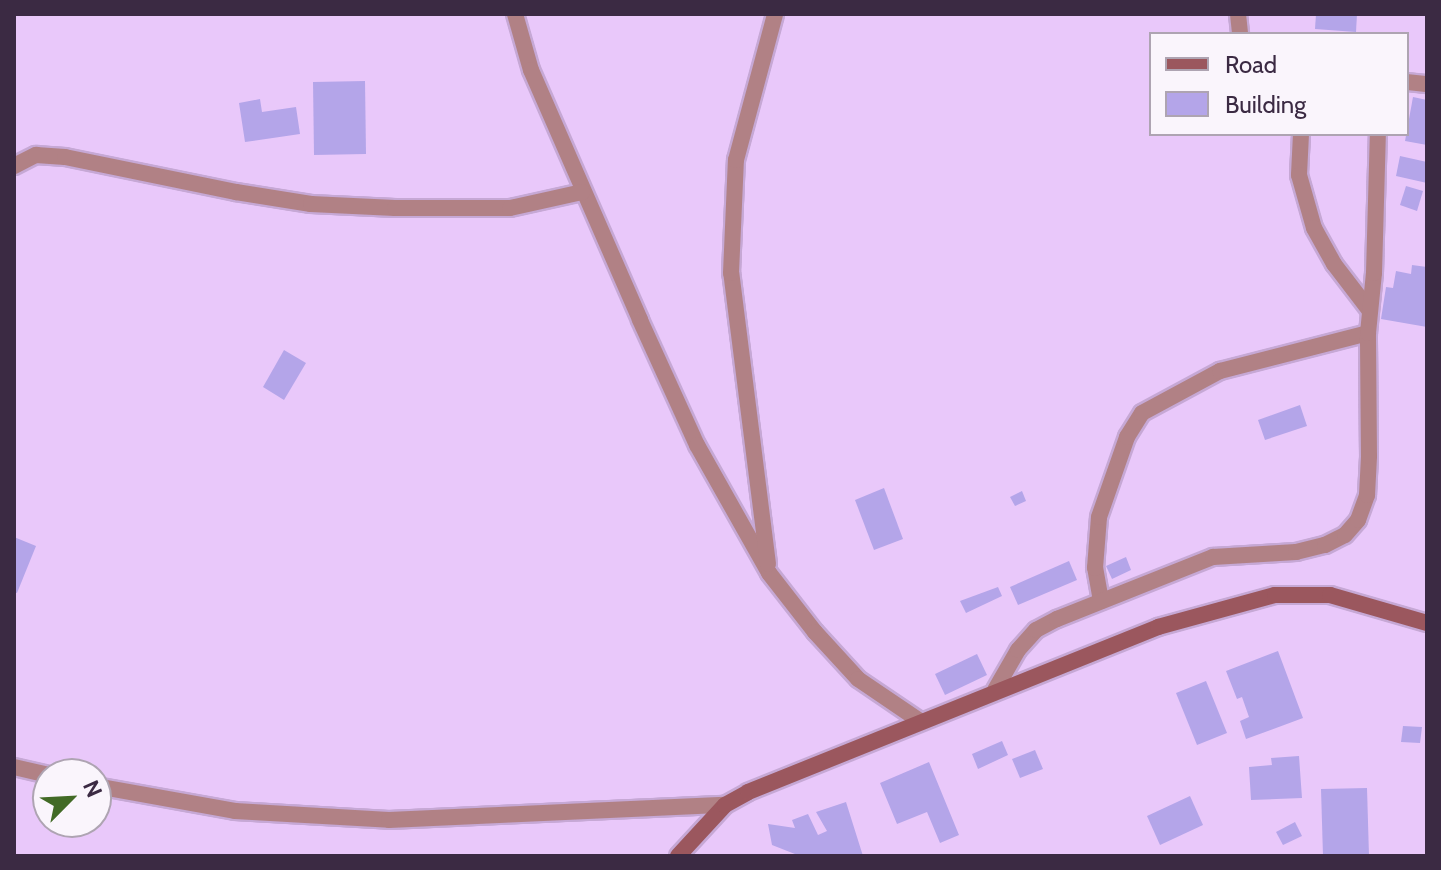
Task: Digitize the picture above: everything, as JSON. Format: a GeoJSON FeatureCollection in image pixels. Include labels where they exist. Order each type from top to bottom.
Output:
{"type":"FeatureCollection","features":[{"type":"Feature","properties":{"kind":"street"},"geometry":{"type":"LineString","coordinates":[[515,14],[531,70],[582,192],[697,445],[769,573],[815,632],[858,679],[920,721]]}},
{"type":"Feature","properties":{"kind":"street"},"geometry":{"type":"LineString","coordinates":[[769,573],[731,273],[736,160],[775,14]]}},
{"type":"Feature","properties":{"kind":"street"},"geometry":{"type":"LineString","coordinates":[[1301,136],[1299,175],[1314,228],[1334,264],[1370,311]]}},
{"type":"Feature","properties":{"kind":"street"},"geometry":{"type":"LineString","coordinates":[[995,690],[1018,650],[1036,630],[1213,557],[1296,552],[1325,545],[1345,535],[1358,520],[1367,495],[1368,333],[1378,136]]}},
{"type":"Feature","properties":{"kind":"street"},"geometry":{"type":"LineString","coordinates":[[15,162],[36,155],[65,157],[311,204],[510,208],[582,192]]}},
{"type":"Feature","properties":{"kind":"street"},"geometry":{"type":"LineString","coordinates":[[1101,601],[1095,568],[1099,517],[1127,437],[1142,413],[1220,371],[1368,333]]}},
{"type":"Feature","properties":{"kind":"street"},"geometry":{"type":"LineString","coordinates":[[678,856],[725,805],[748,792],[995,690],[1158,627],[1275,595],[1330,595],[1427,623]]}},
{"type":"Feature","properties":{"kind":"street"},"geometry":{"type":"LineString","coordinates":[[112,789],[235,811],[389,820],[725,805]]}},
{"type":"Feature","properties":{"kind":"building"},"geometry":{"type":"Polygon","coordinates":[[[1316,14],[1357,14],[1356,32],[1315,29],[1316,14]]]}},
{"type":"Feature","properties":{"kind":"building"},"geometry":{"type":"Polygon","coordinates":[[[365,81],[366,154],[314,155],[313,82],[365,81]]]}},
{"type":"Feature","properties":{"kind":"building"},"geometry":{"type":"Polygon","coordinates":[[[1413,97],[1427,100],[1427,145],[1405,141],[1406,136],[1409,136],[1413,97]]]}},
{"type":"Feature","properties":{"kind":"building"},"geometry":{"type":"Polygon","coordinates":[[[260,99],[262,112],[296,107],[300,134],[245,142],[239,103],[260,99]]]}},
{"type":"Feature","properties":{"kind":"building"},"geometry":{"type":"Polygon","coordinates":[[[1400,156],[1427,162],[1427,183],[1396,176],[1400,156]]]}},
{"type":"Feature","properties":{"kind":"building"},"geometry":{"type":"Polygon","coordinates":[[[1406,186],[1423,191],[1417,211],[1400,205],[1406,186]]]}},
{"type":"Feature","properties":{"kind":"building"},"geometry":{"type":"Polygon","coordinates":[[[1412,265],[1427,267],[1427,327],[1381,319],[1386,287],[1393,288],[1396,271],[1411,274],[1412,265]]]}},
{"type":"Feature","properties":{"kind":"building"},"geometry":{"type":"Polygon","coordinates":[[[284,350],[306,363],[284,400],[263,387],[284,350]]]}},
{"type":"Feature","properties":{"kind":"building"},"geometry":{"type":"Polygon","coordinates":[[[1300,405],[1307,426],[1265,440],[1258,420],[1300,405]]]}},
{"type":"Feature","properties":{"kind":"building"},"geometry":{"type":"Polygon","coordinates":[[[884,488],[903,539],[874,550],[855,500],[884,488]]]}},
{"type":"Feature","properties":{"kind":"building"},"geometry":{"type":"Polygon","coordinates":[[[1022,491],[1026,501],[1015,506],[1010,497],[1022,491]]]}},
{"type":"Feature","properties":{"kind":"building"},"geometry":{"type":"Polygon","coordinates":[[[14,537],[36,546],[17,593],[14,592],[14,537]]]}},
{"type":"Feature","properties":{"kind":"building"},"geometry":{"type":"Polygon","coordinates":[[[1126,557],[1131,570],[1112,579],[1106,566],[1126,557]]]}},
{"type":"Feature","properties":{"kind":"building"},"geometry":{"type":"Polygon","coordinates":[[[1069,561],[1077,580],[1018,605],[1010,587],[1069,561]]]}},
{"type":"Feature","properties":{"kind":"building"},"geometry":{"type":"Polygon","coordinates":[[[998,587],[1002,596],[966,613],[960,601],[998,587]]]}},
{"type":"Feature","properties":{"kind":"building"},"geometry":{"type":"Polygon","coordinates":[[[1278,651],[1303,718],[1246,739],[1240,721],[1249,717],[1242,697],[1237,699],[1226,671],[1278,651]]]}},
{"type":"Feature","properties":{"kind":"building"},"geometry":{"type":"Polygon","coordinates":[[[977,654],[987,675],[945,695],[935,674],[977,654]]]}},
{"type":"Feature","properties":{"kind":"building"},"geometry":{"type":"Polygon","coordinates":[[[1206,681],[1227,733],[1197,745],[1176,693],[1206,681]]]}},
{"type":"Feature","properties":{"kind":"building"},"geometry":{"type":"Polygon","coordinates":[[[1403,726],[1422,727],[1420,743],[1401,742],[1403,726]]]}},
{"type":"Feature","properties":{"kind":"building"},"geometry":{"type":"Polygon","coordinates":[[[1002,741],[1008,755],[978,769],[972,754],[1002,741]]]}},
{"type":"Feature","properties":{"kind":"building"},"geometry":{"type":"Polygon","coordinates":[[[1035,750],[1043,769],[1020,778],[1012,759],[1035,750]]]}},
{"type":"Feature","properties":{"kind":"building"},"geometry":{"type":"Polygon","coordinates":[[[1299,756],[1302,798],[1251,800],[1249,767],[1272,765],[1271,758],[1299,756]]]}},
{"type":"Feature","properties":{"kind":"building"},"geometry":{"type":"Polygon","coordinates":[[[929,762],[959,835],[940,843],[927,812],[897,824],[880,783],[929,762]]]}},
{"type":"Feature","properties":{"kind":"building"},"geometry":{"type":"Polygon","coordinates":[[[1367,788],[1369,856],[1323,856],[1321,789],[1367,788]]]}},
{"type":"Feature","properties":{"kind":"building"},"geometry":{"type":"Polygon","coordinates":[[[1190,796],[1203,825],[1160,845],[1147,816],[1190,796]]]}},
{"type":"Feature","properties":{"kind":"building"},"geometry":{"type":"Polygon","coordinates":[[[846,802],[863,856],[800,856],[772,845],[768,824],[795,828],[792,820],[808,814],[818,835],[827,831],[816,812],[846,802]]]}},
{"type":"Feature","properties":{"kind":"building"},"geometry":{"type":"Polygon","coordinates":[[[1295,822],[1302,836],[1283,845],[1276,832],[1295,822]]]}}]}
